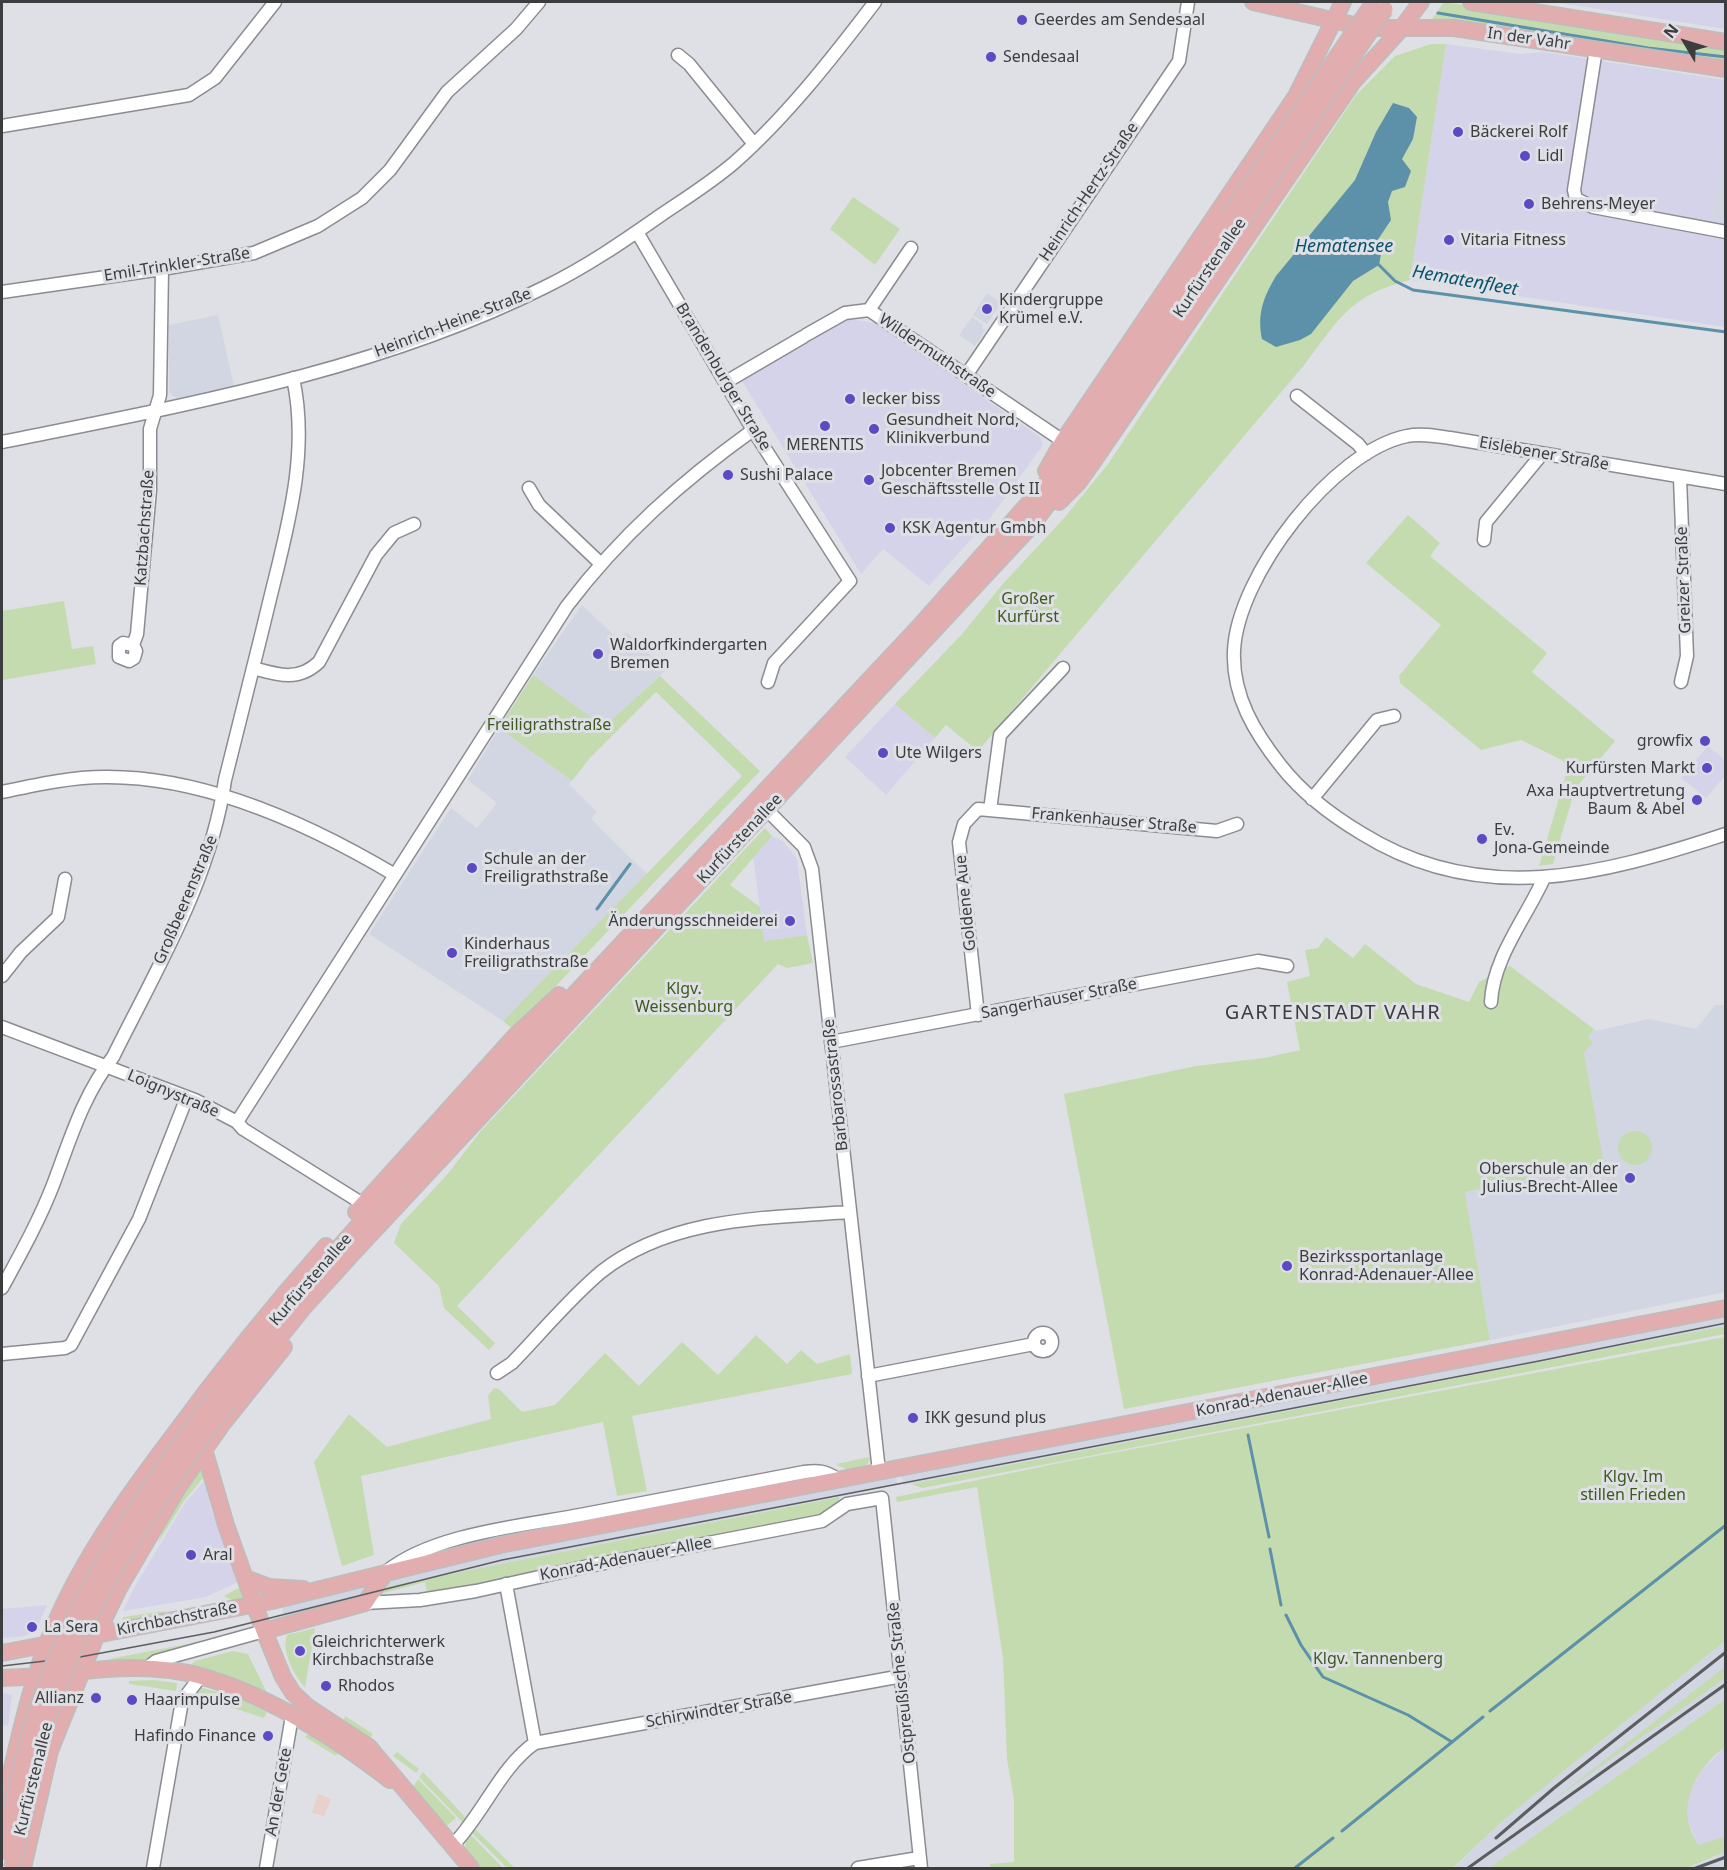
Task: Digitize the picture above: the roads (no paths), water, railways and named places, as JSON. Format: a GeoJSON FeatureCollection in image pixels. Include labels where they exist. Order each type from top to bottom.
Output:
{"type":"FeatureCollection","features":[{"type":"Feature","properties":{"kind":"main road","name":"In der Vahr"},"geometry":{"type":"LineString","coordinates":[[1253,2],[1333,18],[1367,28],[1454,28],[1725,69]]}},
{"type":"Feature","properties":{"kind":"main road","name":"Kurfürstenallee"},"geometry":{"type":"LineString","coordinates":[[1023,510],[1063,441],[1296,96],[1343,2]]}},
{"type":"Feature","properties":{"kind":"main road","name":"Kurfürstenallee"},"geometry":{"type":"LineString","coordinates":[[12,1869],[42,1740],[56,1692],[75,1644],[151,1511],[222,1398],[446,1152],[1032,525],[1078,483],[1327,118],[1353,82],[1401,29],[1421,2]]}},
{"type":"Feature","properties":{"kind":"main road","name":"In der Vahr"},"geometry":{"type":"LineString","coordinates":[[1471,2],[1725,42]]}},
{"type":"Feature","properties":{"kind":"main road","name":"Kurfürstenallee"},"geometry":{"type":"LineString","coordinates":[[2,1853],[29,1737],[45,1687],[75,1616],[139,1505],[343,1242],[910,636],[1023,510],[1081,436],[1234,220],[1380,4]]}},
{"type":"Feature","properties":{"kind":"main road","name":"Kurfürstenallee"},"geometry":{"type":"LineString","coordinates":[[1032,525],[1084,456],[1234,220]]}},
{"type":"Feature","properties":{"kind":"main road","name":"Kurfürstenallee"},"geometry":{"type":"LineString","coordinates":[[2,1812],[36,1676],[47,1656],[61,1612],[124,1504],[215,1378],[286,1291],[525,1026],[580,973],[606,959]]}},
{"type":"Feature","properties":{"kind":"main road","name":"Kurfürstenallee"},"geometry":{"type":"LineString","coordinates":[[22,1869],[50,1752],[59,1726],[88,1668],[97,1634],[152,1528],[204,1449],[311,1314],[429,1185],[446,1152]]}},
{"type":"Feature","properties":{"kind":"main road","name":"Konrad-Adenauer-Allee"},"geometry":{"type":"LineString","coordinates":[[255,1604],[500,1545],[1725,1308]]}},
{"type":"Feature","properties":{"kind":"main road"},"geometry":{"type":"LineString","coordinates":[[204,1449],[226,1525],[255,1604]]}},
{"type":"Feature","properties":{"kind":"main road"},"geometry":{"type":"LineString","coordinates":[[364,1603],[385,1573]]}},
{"type":"Feature","properties":{"kind":"main road"},"geometry":{"type":"LineString","coordinates":[[246,1578],[264,1586],[296,1586],[311,1591]]}},
{"type":"Feature","properties":{"kind":"main road","name":"Konrad-Adenauer-Allee"},"geometry":{"type":"LineString","coordinates":[[264,1630],[364,1603]]}},
{"type":"Feature","properties":{"kind":"main road","name":"Kirchbachstraße"},"geometry":{"type":"LineString","coordinates":[[2,1678],[36,1676],[47,1656],[97,1634],[255,1604],[283,1677],[293,1693],[308,1707],[369,1747],[471,1869]]}},
{"type":"Feature","properties":{"kind":"main road"},"geometry":{"type":"LineString","coordinates":[[61,1612],[62,1629],[70,1645],[88,1668]]}},
{"type":"Feature","properties":{"kind":"main road"},"geometry":{"type":"LineString","coordinates":[[47,1656],[70,1645]]}},
{"type":"Feature","properties":{"kind":"main road","name":"Kirchbachstraße"},"geometry":{"type":"LineString","coordinates":[[2,1653],[47,1656],[88,1668],[147,1668],[201,1676],[255,1697],[292,1716],[345,1747],[402,1789]]}},
{"type":"Feature","properties":{"kind":"main road","name":"Kurfürstenallee"},"geometry":{"type":"LineString","coordinates":[[47,1656],[59,1726]]}},
{"type":"Feature","properties":{"kind":"street"},"geometry":{"type":"LineString","coordinates":[[2,126],[189,95],[215,78],[275,2]]}},
{"type":"Feature","properties":{"kind":"street","name":"Emil-Trinkler-Straße"},"geometry":{"type":"LineString","coordinates":[[2,292],[162,269],[257,252],[318,226],[362,198],[390,170],[447,92],[516,29],[538,2]]}},
{"type":"Feature","properties":{"kind":"street","name":"Heinrich-Heine-Straße"},"geometry":{"type":"LineString","coordinates":[[2,442],[155,411],[293,378],[423,337],[513,303],[557,280],[637,232],[702,187],[754,144],[875,2]]}},
{"type":"Feature","properties":{"kind":"street","name":"Heinrich-Hertz-Straße"},"geometry":{"type":"LineString","coordinates":[[967,374],[1179,61],[1188,2]]}},
{"type":"Feature","properties":{"kind":"street"},"geometry":{"type":"LineString","coordinates":[[1596,49],[1574,190],[1576,199],[1593,207],[1725,232]]}},
{"type":"Feature","properties":{"kind":"street"},"geometry":{"type":"LineString","coordinates":[[678,56],[690,64],[754,144]]}},
{"type":"Feature","properties":{"kind":"street","name":"Brandenburger Straße"},"geometry":{"type":"LineString","coordinates":[[637,232],[753,430],[850,582],[774,663],[768,682]]}},
{"type":"Feature","properties":{"kind":"street"},"geometry":{"type":"LineString","coordinates":[[869,309],[911,248]]}},
{"type":"Feature","properties":{"kind":"street","name":"Katzbachstraße"},"geometry":{"type":"LineString","coordinates":[[133,645],[137,634],[150,489],[150,429],[160,395],[162,269]]}},
{"type":"Feature","properties":{"kind":"street","name":"Wildermuthstraße"},"geometry":{"type":"LineString","coordinates":[[726,382],[845,313],[869,309],[1063,441]]}},
{"type":"Feature","properties":{"kind":"street","name":"Großbeerenstraße"},"geometry":{"type":"LineString","coordinates":[[2,1288],[52,1187],[82,1109],[113,1057],[208,856],[284,541],[300,452],[298,403],[293,378]]}},
{"type":"Feature","properties":{"kind":"street"},"geometry":{"type":"LineString","coordinates":[[1297,396],[1358,444],[1366,454]]}},
{"type":"Feature","properties":{"kind":"street"},"geometry":{"type":"LineString","coordinates":[[237,1122],[544,639],[600,563],[666,496],[753,430]]}},
{"type":"Feature","properties":{"kind":"street","name":"Eislebener Straße"},"geometry":{"type":"LineString","coordinates":[[1725,484],[1450,438],[1410,435],[1385,443],[1366,454],[1320,491],[1280,540],[1241,615],[1233,651],[1236,679],[1249,719],[1283,768],[1312,798],[1374,842],[1422,862],[1501,879],[1544,878],[1624,865],[1725,834]]}},
{"type":"Feature","properties":{"kind":"street"},"geometry":{"type":"LineString","coordinates":[[1484,540],[1486,522],[1542,454]]}},
{"type":"Feature","properties":{"kind":"street","name":"Greizer Straße"},"geometry":{"type":"LineString","coordinates":[[1680,478],[1687,656],[1681,682]]}},
{"type":"Feature","properties":{"kind":"street"},"geometry":{"type":"LineString","coordinates":[[530,488],[539,505],[600,563]]}},
{"type":"Feature","properties":{"kind":"street"},"geometry":{"type":"LineString","coordinates":[[253,668],[284,676],[301,675],[319,662],[376,555],[394,533],[414,524]]}},
{"type":"Feature","properties":{"kind":"street"},"geometry":{"type":"LineString","coordinates":[[990,810],[1000,735],[1063,668]]}},
{"type":"Feature","properties":{"kind":"street"},"geometry":{"type":"LineString","coordinates":[[1312,798],[1377,720],[1394,716]]}},
{"type":"Feature","properties":{"kind":"street"},"geometry":{"type":"LineString","coordinates":[[2,792],[39,784],[115,777],[223,795],[322,835],[395,875]]}},
{"type":"Feature","properties":{"kind":"street","name":"Goldene Aue"},"geometry":{"type":"LineString","coordinates":[[978,1015],[959,842],[964,824],[978,809],[990,810]]}},
{"type":"Feature","properties":{"kind":"street","name":"Barbarossastraße"},"geometry":{"type":"LineString","coordinates":[[767,810],[804,847],[812,869],[879,1471]]}},
{"type":"Feature","properties":{"kind":"street","name":"Frankenhauser Straße"},"geometry":{"type":"LineString","coordinates":[[990,810],[1217,831],[1237,824]]}},
{"type":"Feature","properties":{"kind":"street"},"geometry":{"type":"LineString","coordinates":[[1491,1002],[1492,984],[1499,965],[1544,878]]}},
{"type":"Feature","properties":{"kind":"street"},"geometry":{"type":"LineString","coordinates":[[2,976],[21,952],[58,917],[65,879]]}},
{"type":"Feature","properties":{"kind":"street","name":"Sangerhauser Straße"},"geometry":{"type":"LineString","coordinates":[[831,1042],[1258,961],[1287,966]]}},
{"type":"Feature","properties":{"kind":"street","name":"Loignystraße"},"geometry":{"type":"LineString","coordinates":[[2,1026],[187,1097],[237,1122],[243,1130],[363,1204]]}},
{"type":"Feature","properties":{"kind":"street"},"geometry":{"type":"LineString","coordinates":[[2,1354],[65,1348],[71,1345],[139,1219],[187,1097]]}},
{"type":"Feature","properties":{"kind":"street"},"geometry":{"type":"LineString","coordinates":[[497,1373],[512,1363],[601,1273],[641,1248],[676,1233],[703,1225],[850,1212]]}},
{"type":"Feature","properties":{"kind":"street"},"geometry":{"type":"LineString","coordinates":[[868,1376],[1034,1344]]}},
{"type":"Feature","properties":{"kind":"street","name":"Konrad-Adenauer-Allee"},"geometry":{"type":"LineString","coordinates":[[364,1603],[420,1600],[822,1521],[847,1504],[882,1498]]}},
{"type":"Feature","properties":{"kind":"street","name":"Ostpreußische Straße"},"geometry":{"type":"LineString","coordinates":[[882,1498],[920,1863]]}},
{"type":"Feature","properties":{"kind":"street"},"geometry":{"type":"LineString","coordinates":[[452,1846],[468,1830],[521,1752],[535,1743],[506,1584]]}},
{"type":"Feature","properties":{"kind":"street","name":"Konrad-Adenauer-Allee"},"geometry":{"type":"LineString","coordinates":[[147,1668],[156,1661],[264,1630]]}},
{"type":"Feature","properties":{"kind":"street"},"geometry":{"type":"LineString","coordinates":[[153,1869],[182,1701],[201,1676]]}},
{"type":"Feature","properties":{"kind":"street","name":"Schirwindter Straße"},"geometry":{"type":"LineString","coordinates":[[535,1743],[902,1676]]}},
{"type":"Feature","properties":{"kind":"street","name":"An der Gete"},"geometry":{"type":"LineString","coordinates":[[266,1869],[292,1716]]}},
{"type":"Feature","properties":{"kind":"street"},"geometry":{"type":"LineString","coordinates":[[858,1869],[920,1863]]}},
{"type":"Feature","properties":{"kind":"water","name":"Hematensee"},"geometry":{"type":"Polygon","coordinates":[[[1393,103],[1409,108],[1417,117],[1413,139],[1402,159],[1411,171],[1405,187],[1392,191],[1388,202],[1391,220],[1377,241],[1382,249],[1379,265],[1353,281],[1311,334],[1276,347],[1262,339],[1260,322],[1262,306],[1268,292],[1276,276],[1355,180],[1376,132],[1393,103]]]}},
{"type":"Feature","properties":{"kind":"waterway"},"geometry":{"type":"LineString","coordinates":[[1438,13],[1648,48],[1726,57]]}},
{"type":"Feature","properties":{"kind":"waterway","name":"Hematenfleet"},"geometry":{"type":"LineString","coordinates":[[1377,263],[1395,281],[1413,290],[1726,332]]}},
{"type":"Feature","properties":{"kind":"waterway"},"geometry":{"type":"LineString","coordinates":[[597,909],[630,864]]}},
{"type":"Feature","properties":{"kind":"waterway"},"geometry":{"type":"LineString","coordinates":[[1248,1435],[1269,1537]]}},
{"type":"Feature","properties":{"kind":"waterway"},"geometry":{"type":"LineString","coordinates":[[1490,1711],[1726,1525]]}},
{"type":"Feature","properties":{"kind":"waterway"},"geometry":{"type":"LineString","coordinates":[[1270,1549],[1281,1605]]}},
{"type":"Feature","properties":{"kind":"waterway"},"geometry":{"type":"LineString","coordinates":[[1286,1615],[1301,1645],[1323,1677],[1408,1715],[1452,1742]]}},
{"type":"Feature","properties":{"kind":"waterway"},"geometry":{"type":"LineString","coordinates":[[1342,1831],[1483,1717]]}},
{"type":"Feature","properties":{"kind":"waterway"},"geometry":{"type":"LineString","coordinates":[[1295,1868],[1333,1838]]}},
{"type":"Feature","properties":{"kind":"tram line"},"geometry":{"type":"LineString","coordinates":[[2,1666],[80,1657],[214,1632],[502,1560],[1726,1323]]}},
{"type":"Feature","properties":{"kind":"railway"},"geometry":{"type":"LineString","coordinates":[[1496,1838],[1554,1788],[1726,1652]]}},
{"type":"Feature","properties":{"kind":"railway"},"geometry":{"type":"LineString","coordinates":[[1468,1868],[1726,1684]]}},
{"type":"Feature","properties":{"kind":"railway"},"geometry":{"type":"LineString","coordinates":[[1696,1868],[1726,1857]]}},
{"type":"Feature","properties":{"kind":"place","name":"Geerdes am Sendesaal"},"geometry":{"type":"Point","coordinates":[1022,20]}},
{"type":"Feature","properties":{"kind":"place","name":"Sendesaal"},"geometry":{"type":"Point","coordinates":[991,57]}},
{"type":"Feature","properties":{"kind":"place","name":"Bäckerei Rolf"},"geometry":{"type":"Point","coordinates":[1458,132]}},
{"type":"Feature","properties":{"kind":"place","name":"Lidl"},"geometry":{"type":"Point","coordinates":[1525,156]}},
{"type":"Feature","properties":{"kind":"place","name":"Behrens-Meyer"},"geometry":{"type":"Point","coordinates":[1529,204]}},
{"type":"Feature","properties":{"kind":"place","name":"Vitaria Fitness"},"geometry":{"type":"Point","coordinates":[1449,240]}},
{"type":"Feature","properties":{"kind":"place","name":"Kindergruppe Krümel e.V."},"geometry":{"type":"Point","coordinates":[987,309]}},
{"type":"Feature","properties":{"kind":"place","name":"lecker biss"},"geometry":{"type":"Point","coordinates":[850,399]}},
{"type":"Feature","properties":{"kind":"place","name":"MERENTIS"},"geometry":{"type":"Point","coordinates":[825,426]}},
{"type":"Feature","properties":{"kind":"place","name":"Gesundheit Nord, Klinikverbund"},"geometry":{"type":"Point","coordinates":[874,429]}},
{"type":"Feature","properties":{"kind":"place","name":"Sushi Palace"},"geometry":{"type":"Point","coordinates":[728,475]}},
{"type":"Feature","properties":{"kind":"place","name":"Jobcenter Bremen Geschäftsstelle Ost II"},"geometry":{"type":"Point","coordinates":[869,480]}},
{"type":"Feature","properties":{"kind":"place","name":"KSK Agentur Gmbh"},"geometry":{"type":"Point","coordinates":[890,528]}},
{"type":"Feature","properties":{"kind":"place","name":"Waldorfkindergarten Bremen"},"geometry":{"type":"Point","coordinates":[598,654]}},
{"type":"Feature","properties":{"kind":"place","name":"growfix"},"geometry":{"type":"Point","coordinates":[1705,741]}},
{"type":"Feature","properties":{"kind":"place","name":"Ute Wilgers"},"geometry":{"type":"Point","coordinates":[883,753]}},
{"type":"Feature","properties":{"kind":"place","name":"Kurfürsten Markt"},"geometry":{"type":"Point","coordinates":[1707,768]}},
{"type":"Feature","properties":{"kind":"place","name":"Axa Hauptvertretung Baum & Abel"},"geometry":{"type":"Point","coordinates":[1697,800]}},
{"type":"Feature","properties":{"kind":"place","name":"Ev. Jona-Gemeinde"},"geometry":{"type":"Point","coordinates":[1482,839]}},
{"type":"Feature","properties":{"kind":"place","name":"Schule an der Freiligrathstraße"},"geometry":{"type":"Point","coordinates":[472,868]}},
{"type":"Feature","properties":{"kind":"place","name":"Änderungsschneiderei"},"geometry":{"type":"Point","coordinates":[790,921]}},
{"type":"Feature","properties":{"kind":"place","name":"Kinderhaus Freiligrathstraße"},"geometry":{"type":"Point","coordinates":[452,953]}},
{"type":"Feature","properties":{"kind":"place","name":"Oberschule an der Julius-Brecht-Allee"},"geometry":{"type":"Point","coordinates":[1630,1178]}},
{"type":"Feature","properties":{"kind":"place","name":"Bezirkssportanlage Konrad-Adenauer-Allee"},"geometry":{"type":"Point","coordinates":[1287,1266]}},
{"type":"Feature","properties":{"kind":"place","name":"IKK gesund plus"},"geometry":{"type":"Point","coordinates":[913,1418]}},
{"type":"Feature","properties":{"kind":"place","name":"Aral"},"geometry":{"type":"Point","coordinates":[191,1555]}},
{"type":"Feature","properties":{"kind":"place","name":"La Sera"},"geometry":{"type":"Point","coordinates":[32,1627]}},
{"type":"Feature","properties":{"kind":"place","name":"Gleichrichterwerk Kirchbachstraße"},"geometry":{"type":"Point","coordinates":[300,1651]}},
{"type":"Feature","properties":{"kind":"place","name":"Rhodos"},"geometry":{"type":"Point","coordinates":[326,1686]}},
{"type":"Feature","properties":{"kind":"place","name":"Allianz"},"geometry":{"type":"Point","coordinates":[96,1698]}},
{"type":"Feature","properties":{"kind":"place","name":"Haarimpulse"},"geometry":{"type":"Point","coordinates":[132,1700]}},
{"type":"Feature","properties":{"kind":"place","name":"Hafindo Finance"},"geometry":{"type":"Point","coordinates":[268,1736]}},
{"type":"Feature","properties":{"kind":"district","name":"GARTENSTADT VAHR"},"geometry":{"type":"Point","coordinates":[1333,1013]}},
{"type":"Feature","properties":{"kind":"park label","name":"Großer Kurfürst"},"geometry":{"type":"Point","coordinates":[1028,608]}},
{"type":"Feature","properties":{"kind":"park label","name":"Freiligrathstraße"},"geometry":{"type":"Point","coordinates":[549,725]}},
{"type":"Feature","properties":{"kind":"park label","name":"Klgv. Weissenburg"},"geometry":{"type":"Point","coordinates":[684,998]}},
{"type":"Feature","properties":{"kind":"park label","name":"Klgv. Im stillen Frieden"},"geometry":{"type":"Point","coordinates":[1633,1486]}},
{"type":"Feature","properties":{"kind":"park label","name":"Klgv. Tannenberg"},"geometry":{"type":"Point","coordinates":[1378,1659]}}]}
